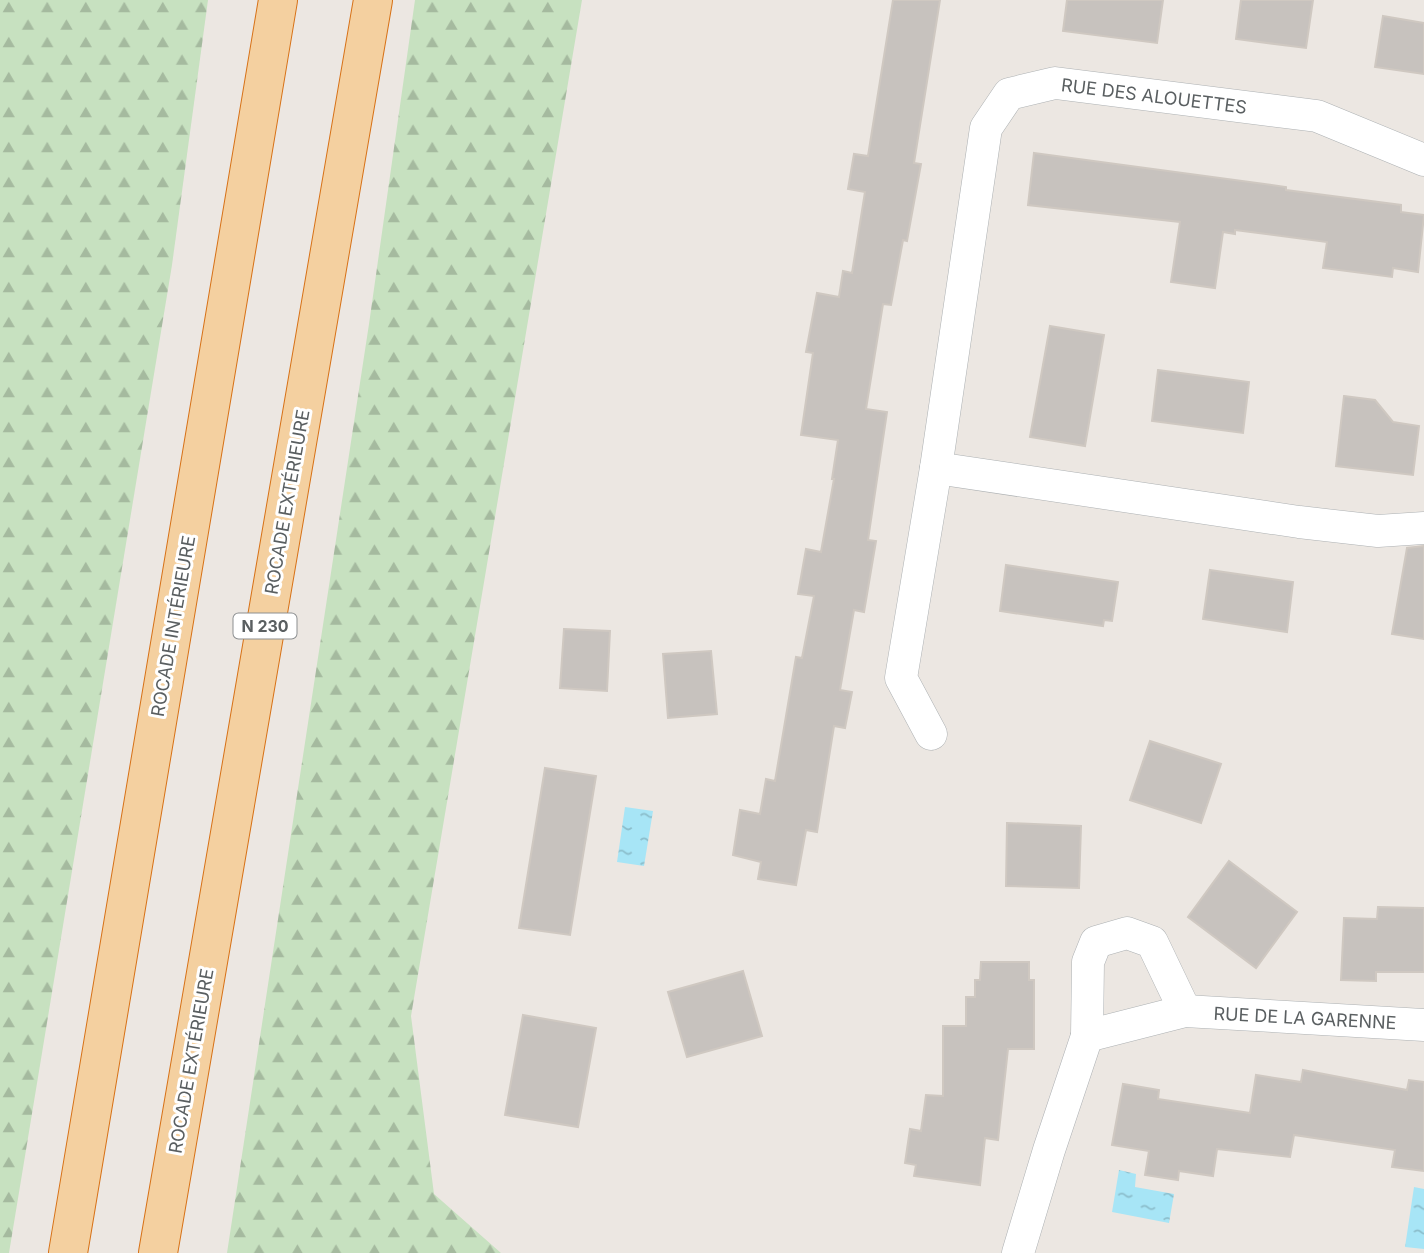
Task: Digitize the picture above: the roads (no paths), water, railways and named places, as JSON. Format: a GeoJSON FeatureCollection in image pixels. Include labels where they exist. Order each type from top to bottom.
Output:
{"type":"FeatureCollection","features":[{"type":"Feature","properties":{"kind":"highway","name":"ROCADE INTÉRIEURE"},"geometry":{"type":"LineString","coordinates":[[68,1253],[278,0]]}},
{"type":"Feature","properties":{"kind":"highway","name":"ROCADE EXTÉRIEURE"},"geometry":{"type":"LineString","coordinates":[[158,1253],[373,0]]}},
{"type":"Feature","properties":{"kind":"street","name":"RUE DES ALOUETTES"},"geometry":{"type":"LineString","coordinates":[[931,734],[901,678],[936,468],[986,128],[1009,94],[1055,83],[1317,116],[1424,160]]}},
{"type":"Feature","properties":{"kind":"street"},"geometry":{"type":"LineString","coordinates":[[936,468],[1299,522],[1378,531],[1424,528]]}},
{"type":"Feature","properties":{"kind":"street"},"geometry":{"type":"LineString","coordinates":[[1018,1253],[1087,1036],[1088,962],[1096,942],[1127,933],[1152,942],[1185,1012]]}},
{"type":"Feature","properties":{"kind":"street","name":"RUE DE LA GARENNE"},"geometry":{"type":"LineString","coordinates":[[1087,1036],[1185,1012],[1424,1025]]}},
{"type":"Feature","properties":{"kind":"water"},"geometry":{"type":"Polygon","coordinates":[[[625,807],[653,811],[644,866],[617,862],[625,807]]]}},
{"type":"Feature","properties":{"kind":"water"},"geometry":{"type":"Polygon","coordinates":[[[1119,1170],[1136,1174],[1135,1187],[1174,1194],[1169,1223],[1112,1212],[1119,1170]]]}},
{"type":"Feature","properties":{"kind":"water"},"geometry":{"type":"Polygon","coordinates":[[[1414,1187],[1424,1189],[1424,1249],[1405,1247],[1414,1187]]]}}]}
